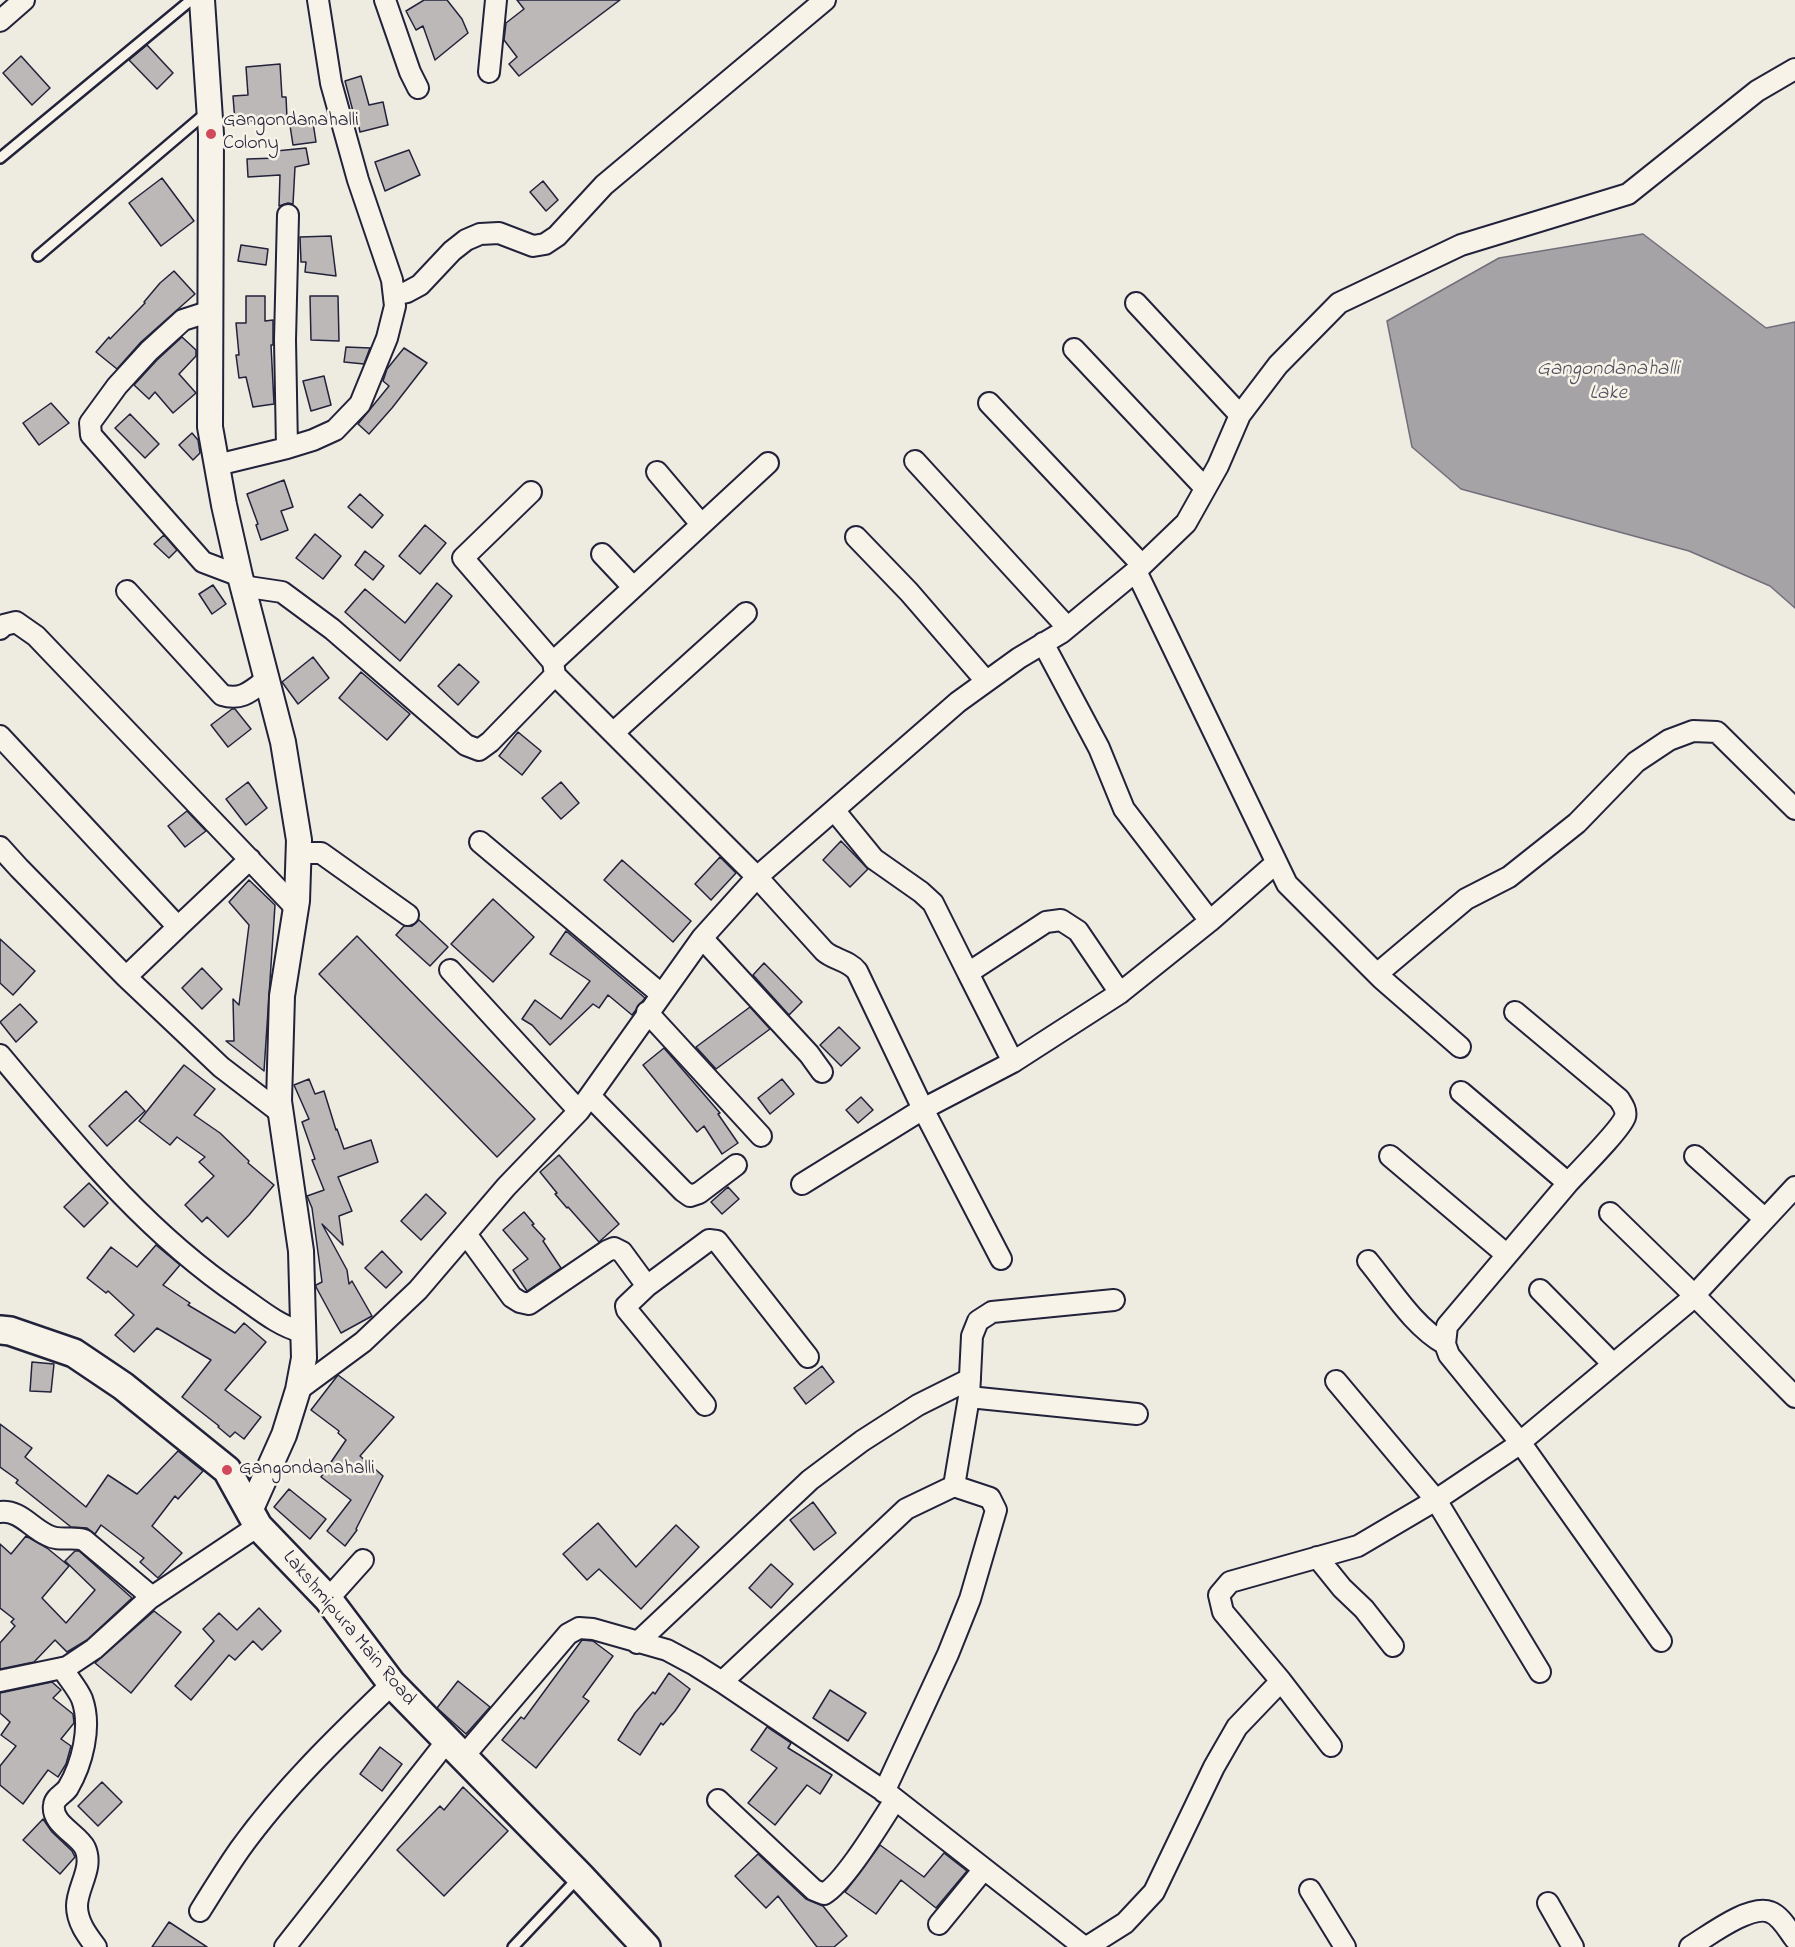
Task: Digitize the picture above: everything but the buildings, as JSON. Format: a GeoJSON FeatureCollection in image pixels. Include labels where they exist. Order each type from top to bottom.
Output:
{"type":"FeatureCollection","features":[{"type":"Feature","properties":{"kind":"main road","name":"Lakshmipura Main Road"},"geometry":{"type":"LineString","coordinates":[[0,1330],[10,1331],[74,1353],[123,1386],[227,1470],[254,1518],[328,1599],[392,1684],[580,1876],[646,1947]]}},
{"type":"Feature","properties":{"kind":"street"},"geometry":{"type":"LineString","coordinates":[[0,21],[24,0]]}},
{"type":"Feature","properties":{"kind":"street"},"geometry":{"type":"LineString","coordinates":[[0,1681],[67,1667],[94,1650],[152,1597],[254,1518],[284,1435],[298,1390],[304,1358],[301,1251],[279,1101],[282,996],[296,908],[299,840],[283,742],[241,581],[210,427],[210,110],[202,0]]}},
{"type":"Feature","properties":{"kind":"street"},"geometry":{"type":"LineString","coordinates":[[217,465],[287,448],[335,430],[360,404],[387,338],[395,306],[392,280],[358,180],[331,83],[318,0]]}},
{"type":"Feature","properties":{"kind":"street"},"geometry":{"type":"LineString","coordinates":[[385,0],[410,72],[418,88]]}},
{"type":"Feature","properties":{"kind":"street"},"geometry":{"type":"LineString","coordinates":[[489,72],[496,0]]}},
{"type":"Feature","properties":{"kind":"street"},"geometry":{"type":"LineString","coordinates":[[394,295],[407,292],[420,285],[452,251],[466,240],[480,234],[499,233],[533,246],[545,244],[557,236],[604,185],[825,0]]}},
{"type":"Feature","properties":{"kind":"street"},"geometry":{"type":"LineString","coordinates":[[298,1390],[363,1342],[418,1290],[506,1187],[584,1103],[702,938],[757,877],[958,702],[1067,627],[1139,568],[1186,523],[1218,466],[1240,415],[1278,365],[1339,303],[1461,245],[1628,194],[1757,91],[1795,69]]}},
{"type":"Feature","properties":{"kind":"street"},"geometry":{"type":"LineString","coordinates":[[287,448],[285,340],[288,215]]}},
{"type":"Feature","properties":{"kind":"street"},"geometry":{"type":"LineString","coordinates":[[1136,303],[1240,415]]}},
{"type":"Feature","properties":{"kind":"street"},"geometry":{"type":"LineString","coordinates":[[210,310],[183,320],[148,351],[117,386],[90,423],[91,435],[203,562],[241,581],[282,592],[332,629],[466,744],[479,750],[490,742],[554,669],[633,587],[768,463]]}},
{"type":"Feature","properties":{"kind":"street"},"geometry":{"type":"LineString","coordinates":[[1074,349],[1205,488]]}},
{"type":"Feature","properties":{"kind":"street"},"geometry":{"type":"LineString","coordinates":[[989,403],[1139,568],[1287,884],[1377,974],[1460,1047]]}},
{"type":"Feature","properties":{"kind":"street"},"geometry":{"type":"LineString","coordinates":[[915,460],[1067,627]]}},
{"type":"Feature","properties":{"kind":"street"},"geometry":{"type":"LineString","coordinates":[[657,472],[701,524]]}},
{"type":"Feature","properties":{"kind":"street"},"geometry":{"type":"LineString","coordinates":[[531,492],[463,558],[554,669],[613,733],[757,877],[831,958],[852,965],[857,971],[923,1109],[1001,1259]]}},
{"type":"Feature","properties":{"kind":"street"},"geometry":{"type":"LineString","coordinates":[[856,537],[909,592],[986,681]]}},
{"type":"Feature","properties":{"kind":"street"},"geometry":{"type":"LineString","coordinates":[[602,554],[633,587]]}},
{"type":"Feature","properties":{"kind":"street"},"geometry":{"type":"LineString","coordinates":[[127,591],[222,695],[232,698],[248,694],[267,679]]}},
{"type":"Feature","properties":{"kind":"street"},"geometry":{"type":"LineString","coordinates":[[613,733],[746,613]]}},
{"type":"Feature","properties":{"kind":"street"},"geometry":{"type":"LineString","coordinates":[[0,629],[16,622],[36,636],[296,908]]}},
{"type":"Feature","properties":{"kind":"street"},"geometry":{"type":"LineString","coordinates":[[1044,643],[1099,748],[1124,809],[1210,921]]}},
{"type":"Feature","properties":{"kind":"street"},"geometry":{"type":"LineString","coordinates":[[1377,974],[1466,899],[1509,877],[1576,823],[1636,762],[1669,740],[1693,731],[1717,732],[1795,809]]}},
{"type":"Feature","properties":{"kind":"street"},"geometry":{"type":"LineString","coordinates":[[0,736],[178,927]]}},
{"type":"Feature","properties":{"kind":"street"},"geometry":{"type":"LineString","coordinates":[[834,810],[874,859],[933,903],[1013,1062]]}},
{"type":"Feature","properties":{"kind":"street"},"geometry":{"type":"LineString","coordinates":[[480,842],[661,994]]}},
{"type":"Feature","properties":{"kind":"street"},"geometry":{"type":"LineString","coordinates":[[0,847],[126,977],[221,1067],[281,1113]]}},
{"type":"Feature","properties":{"kind":"street"},"geometry":{"type":"LineString","coordinates":[[298,853],[321,854],[408,915]]}},
{"type":"Feature","properties":{"kind":"street"},"geometry":{"type":"LineString","coordinates":[[126,977],[250,859]]}},
{"type":"Feature","properties":{"kind":"street"},"geometry":{"type":"LineString","coordinates":[[802,1184],[923,1109],[1013,1062],[1120,993],[1210,921],[1276,863]]}},
{"type":"Feature","properties":{"kind":"street"},"geometry":{"type":"LineString","coordinates":[[968,973],[1046,922],[1061,920],[1078,931],[1120,993]]}},
{"type":"Feature","properties":{"kind":"street"},"geometry":{"type":"LineString","coordinates":[[702,938],[809,1054],[822,1072]]}},
{"type":"Feature","properties":{"kind":"street"},"geometry":{"type":"LineString","coordinates":[[450,970],[584,1103],[690,1196],[699,1193],[736,1165]]}},
{"type":"Feature","properties":{"kind":"street"},"geometry":{"type":"LineString","coordinates":[[647,1012],[761,1136]]}},
{"type":"Feature","properties":{"kind":"street"},"geometry":{"type":"LineString","coordinates":[[1515,1012],[1618,1099],[1625,1109],[1625,1117],[1447,1326],[1445,1344],[1449,1355],[1520,1442],[1661,1641]]}},
{"type":"Feature","properties":{"kind":"street"},"geometry":{"type":"LineString","coordinates":[[0,1055],[98,1171],[143,1218],[219,1282],[286,1328],[303,1332]]}},
{"type":"Feature","properties":{"kind":"street"},"geometry":{"type":"LineString","coordinates":[[1461,1092],[1568,1183]]}},
{"type":"Feature","properties":{"kind":"street"},"geometry":{"type":"LineString","coordinates":[[1390,1156],[1508,1255]]}},
{"type":"Feature","properties":{"kind":"street"},"geometry":{"type":"LineString","coordinates":[[1695,1156],[1765,1219]]}},
{"type":"Feature","properties":{"kind":"street"},"geometry":{"type":"LineString","coordinates":[[1331,1746],[1281,1681],[1223,1612],[1219,1595],[1230,1582],[1358,1546],[1436,1500],[1520,1442],[1694,1295],[1795,1187]]}},
{"type":"Feature","properties":{"kind":"street"},"geometry":{"type":"LineString","coordinates":[[1610,1213],[1795,1397]]}},
{"type":"Feature","properties":{"kind":"street"},"geometry":{"type":"LineString","coordinates":[[466,1234],[512,1297],[520,1302],[529,1304],[614,1248],[622,1252],[647,1286]]}},
{"type":"Feature","properties":{"kind":"street"},"geometry":{"type":"LineString","coordinates":[[705,1405],[626,1306],[647,1286],[709,1240],[717,1241],[808,1357]]}},
{"type":"Feature","properties":{"kind":"street"},"geometry":{"type":"LineString","coordinates":[[1368,1261],[1407,1310],[1433,1337],[1445,1344]]}},
{"type":"Feature","properties":{"kind":"street"},"geometry":{"type":"LineString","coordinates":[[1540,1290],[1613,1364]]}},
{"type":"Feature","properties":{"kind":"street"},"geometry":{"type":"LineString","coordinates":[[954,1486],[969,1388],[972,1336],[978,1321],[992,1312],[1114,1299]]}},
{"type":"Feature","properties":{"kind":"street"},"geometry":{"type":"LineString","coordinates":[[1336,1381],[1436,1500],[1540,1672]]}},
{"type":"Feature","properties":{"kind":"street"},"geometry":{"type":"LineString","coordinates":[[637,1643],[810,1480],[862,1441],[909,1411],[969,1388],[1137,1414]]}},
{"type":"Feature","properties":{"kind":"street"},"geometry":{"type":"LineString","coordinates":[[718,1800],[814,1890],[824,1894],[832,1890],[842,1877],[889,1796],[948,1654],[970,1599],[996,1510],[990,1498],[954,1486],[906,1509],[722,1682]]}},
{"type":"Feature","properties":{"kind":"street"},"geometry":{"type":"LineString","coordinates":[[0,1512],[12,1512],[48,1536],[61,1540],[74,1537],[84,1540],[152,1597]]}},
{"type":"Feature","properties":{"kind":"street"},"geometry":{"type":"LineString","coordinates":[[1317,1557],[1342,1588],[1364,1609],[1393,1647]]}},
{"type":"Feature","properties":{"kind":"street"},"geometry":{"type":"LineString","coordinates":[[328,1599],[363,1560]]}},
{"type":"Feature","properties":{"kind":"street"},"geometry":{"type":"LineString","coordinates":[[285,1947],[455,1749],[568,1634],[579,1628],[593,1629],[667,1650],[695,1665],[889,1796],[1086,1947],[1125,1923],[1154,1892],[1214,1767],[1238,1727],[1281,1681]]}},
{"type":"Feature","properties":{"kind":"street"},"geometry":{"type":"LineString","coordinates":[[62,1668],[82,1699],[86,1729],[84,1753],[67,1790],[56,1799],[53,1806],[56,1818],[84,1845],[88,1857],[77,1904],[78,1918],[96,1947]]}},
{"type":"Feature","properties":{"kind":"street"},"geometry":{"type":"LineString","coordinates":[[200,1911],[240,1849],[285,1794],[337,1737],[392,1684]]}},
{"type":"Feature","properties":{"kind":"street"},"geometry":{"type":"LineString","coordinates":[[939,1924],[984,1869]]}},
{"type":"Feature","properties":{"kind":"street"},"geometry":{"type":"LineString","coordinates":[[1310,1890],[1345,1947]]}},
{"type":"Feature","properties":{"kind":"street"},"geometry":{"type":"LineString","coordinates":[[1548,1903],[1573,1947]]}},
{"type":"Feature","properties":{"kind":"street"},"geometry":{"type":"LineString","coordinates":[[1690,1947],[1752,1912],[1768,1911],[1778,1916],[1795,1939]]}},
{"type":"Feature","properties":{"kind":"lane"},"geometry":{"type":"LineString","coordinates":[[0,158],[191,0]]}},
{"type":"Feature","properties":{"kind":"lane"},"geometry":{"type":"LineString","coordinates":[[38,256],[210,110]]}},
{"type":"Feature","properties":{"kind":"lane"},"geometry":{"type":"LineString","coordinates":[[513,1947],[580,1876]]}},
{"type":"Feature","properties":{"kind":"water","name":"Gangondanahalli Lake"},"geometry":{"type":"Polygon","coordinates":[[[1643,234],[1766,328],[1795,322],[1795,608],[1770,586],[1689,551],[1461,489],[1412,447],[1387,321],[1499,258],[1643,234]]]}},
{"type":"Feature","properties":{"kind":"place","name":"Gangondanahalli Colony"},"geometry":{"type":"Point","coordinates":[211,134]}},
{"type":"Feature","properties":{"kind":"place","name":"Gangondanahalli"},"geometry":{"type":"Point","coordinates":[227,1470]}}]}
